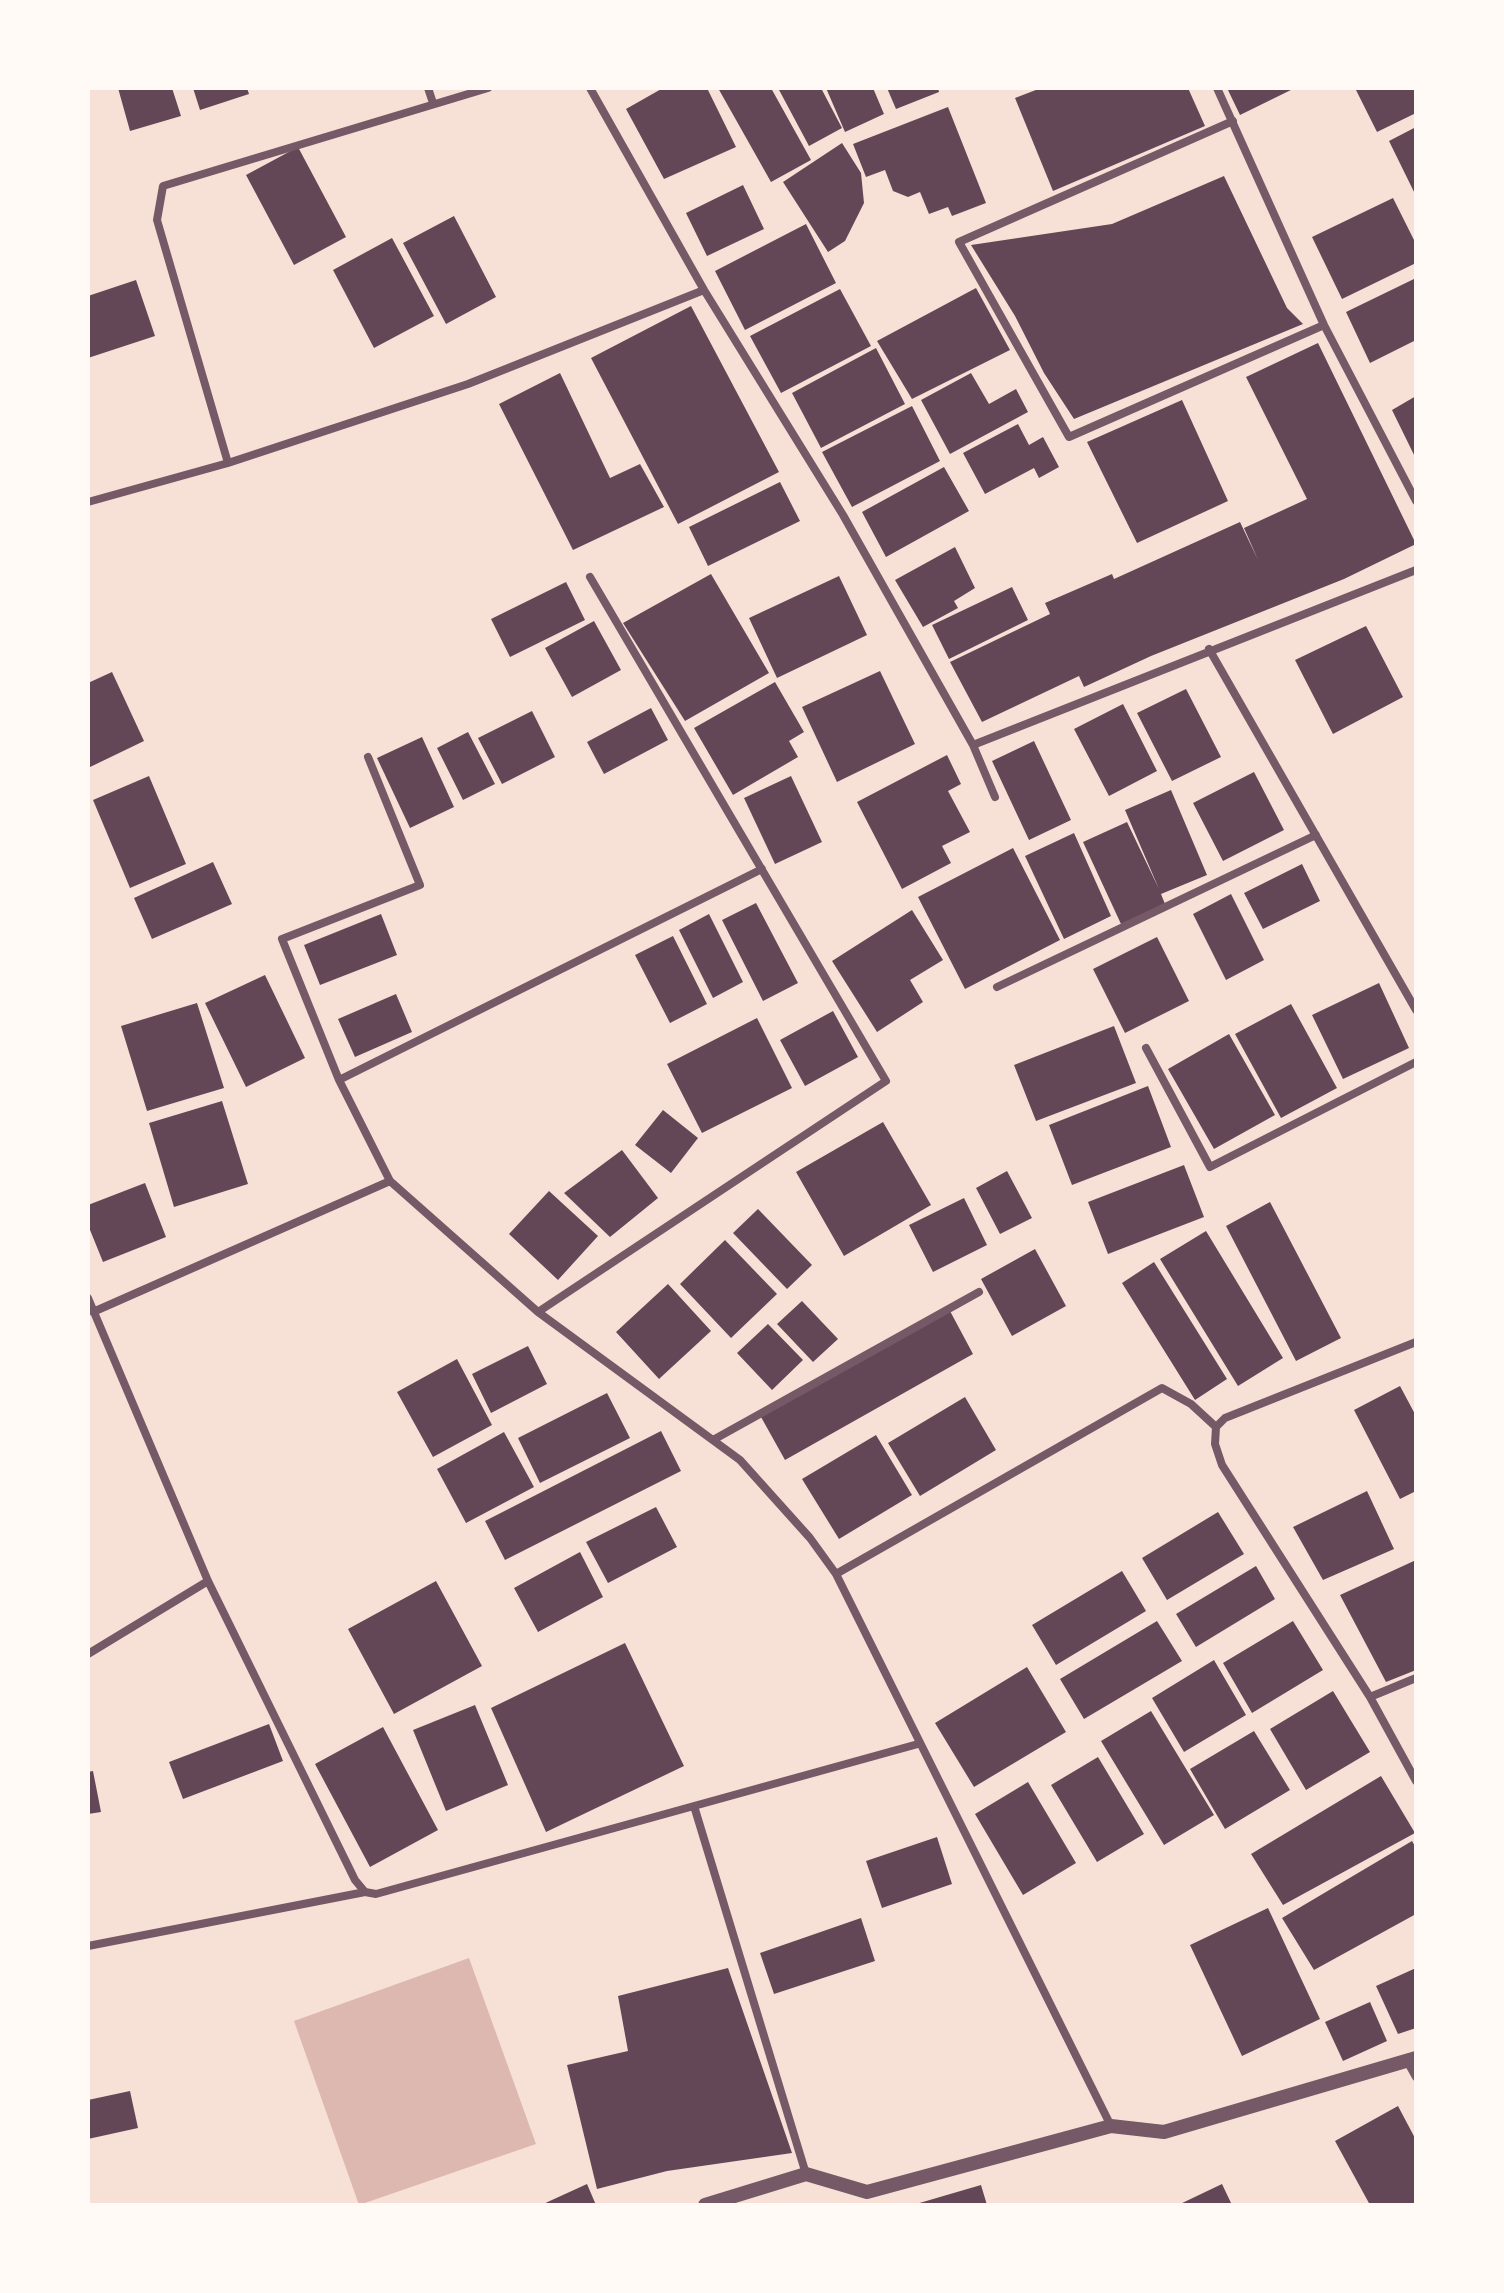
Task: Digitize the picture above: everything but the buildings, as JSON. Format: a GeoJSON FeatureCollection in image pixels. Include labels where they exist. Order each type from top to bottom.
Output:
{"type":"FeatureCollection","features":[{"type":"Feature","properties":{"kind":"street"},"geometry":{"type":"LineString","coordinates":[[428,88],[433,103]]}},
{"type":"Feature","properties":{"kind":"street"},"geometry":{"type":"LineString","coordinates":[[228,463],[157,220],[163,186],[488,88]]}},
{"type":"Feature","properties":{"kind":"street"},"geometry":{"type":"LineString","coordinates":[[590,88],[704,290],[843,515],[973,745],[995,797]]}},
{"type":"Feature","properties":{"kind":"street"},"geometry":{"type":"LineString","coordinates":[[1217,88],[1324,325],[1416,501]]}},
{"type":"Feature","properties":{"kind":"street"},"geometry":{"type":"LineString","coordinates":[[1233,121],[959,242],[1069,437],[1324,325]]}},
{"type":"Feature","properties":{"kind":"street"},"geometry":{"type":"LineString","coordinates":[[88,502],[228,463],[468,384],[704,290]]}},
{"type":"Feature","properties":{"kind":"street"},"geometry":{"type":"LineString","coordinates":[[973,745],[1209,649],[1416,570]]}},
{"type":"Feature","properties":{"kind":"street"},"geometry":{"type":"LineString","coordinates":[[538,1312],[886,1081],[590,577]]}},
{"type":"Feature","properties":{"kind":"street"},"geometry":{"type":"LineString","coordinates":[[1209,649],[1416,1010]]}},
{"type":"Feature","properties":{"kind":"street"},"geometry":{"type":"LineString","coordinates":[[368,757],[420,885],[282,939],[339,1080],[390,1181],[538,1312],[740,1460],[810,1538],[836,1574],[918,1744],[1111,2126]]}},
{"type":"Feature","properties":{"kind":"street"},"geometry":{"type":"LineString","coordinates":[[997,987],[1316,835]]}},
{"type":"Feature","properties":{"kind":"street"},"geometry":{"type":"LineString","coordinates":[[339,1080],[762,869]]}},
{"type":"Feature","properties":{"kind":"street"},"geometry":{"type":"LineString","coordinates":[[1146,1048],[1210,1167],[1416,1062]]}},
{"type":"Feature","properties":{"kind":"street"},"geometry":{"type":"LineString","coordinates":[[93,1312],[390,1181]]}},
{"type":"Feature","properties":{"kind":"street"},"geometry":{"type":"LineString","coordinates":[[713,1440],[979,1292]]}},
{"type":"Feature","properties":{"kind":"street"},"geometry":{"type":"LineString","coordinates":[[88,1298],[208,1581],[344,1860],[365,1892]]}},
{"type":"Feature","properties":{"kind":"street"},"geometry":{"type":"LineString","coordinates":[[1216,1427],[1239,1412],[1416,1342]]}},
{"type":"Feature","properties":{"kind":"street"},"geometry":{"type":"LineString","coordinates":[[836,1574],[1162,1388],[1191,1404],[1216,1427]]}},
{"type":"Feature","properties":{"kind":"street"},"geometry":{"type":"LineString","coordinates":[[1216,1427],[1215,1444],[1222,1465],[1370,1697],[1416,1781]]}},
{"type":"Feature","properties":{"kind":"street"},"geometry":{"type":"LineString","coordinates":[[88,1654],[208,1581]]}},
{"type":"Feature","properties":{"kind":"street"},"geometry":{"type":"LineString","coordinates":[[1370,1697],[1416,1678]]}},
{"type":"Feature","properties":{"kind":"street"},"geometry":{"type":"LineString","coordinates":[[88,1946],[365,1892],[376,1894],[918,1744]]}},
{"type":"Feature","properties":{"kind":"street"},"geometry":{"type":"LineString","coordinates":[[694,1806],[806,2174]]}},
{"type":"Feature","properties":{"kind":"street"},"geometry":{"type":"LineString","coordinates":[[705,2205],[806,2174],[870,2199],[1111,2126],[1164,2132],[1412,2060],[1416,2077]]}},
{"type":"Feature","properties":{"kind":"shaded area"},"geometry":{"type":"Polygon","coordinates":[[[469,1958],[536,2144],[359,2205],[294,2021],[469,1958]]]}}]}
